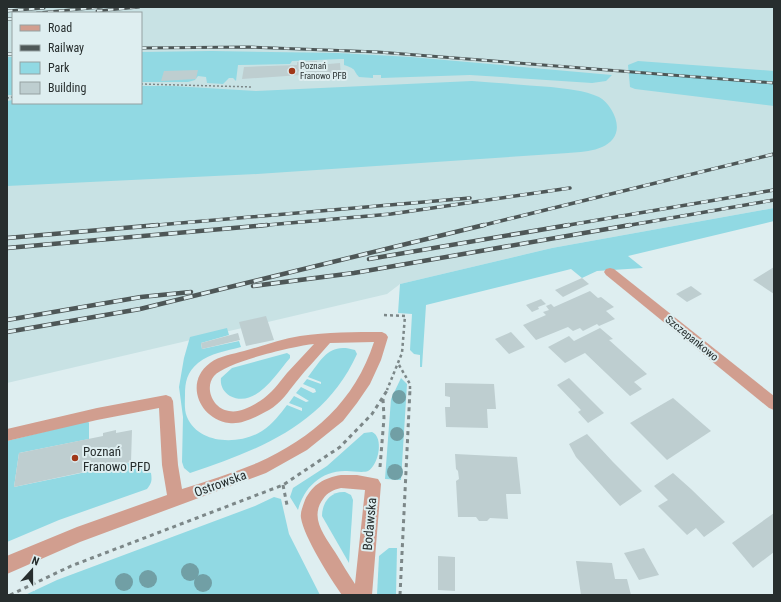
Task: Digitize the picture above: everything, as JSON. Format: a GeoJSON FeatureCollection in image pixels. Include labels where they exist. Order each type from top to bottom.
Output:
{"type":"FeatureCollection","features":[{"type":"Feature","properties":{"kind":"street","name":"Szczepankowo"},"geometry":{"type":"LineString","coordinates":[[610,272],[774,404]]}},
{"type":"Feature","properties":{"kind":"street","name":"Ostrowska"},"geometry":{"type":"LineString","coordinates":[[7,566],[70,537],[269,464],[297,449],[318,434],[343,410],[363,385],[374,363],[382,337],[326,338]]}},
{"type":"Feature","properties":{"kind":"street"},"geometry":{"type":"LineString","coordinates":[[326,338],[276,398],[261,408],[249,413],[228,417],[211,410],[204,400],[202,392],[204,382],[213,368],[221,363],[305,340],[326,338]]}},
{"type":"Feature","properties":{"kind":"street"},"geometry":{"type":"LineString","coordinates":[[7,435],[96,414],[166,401],[170,465],[176,499]]}},
{"type":"Feature","properties":{"kind":"street","name":"Bodawska"},"geometry":{"type":"LineString","coordinates":[[353,595],[344,584],[318,538],[309,516],[310,509],[316,495],[328,484],[337,481],[373,484],[363,595]]}},
{"type":"Feature","properties":{"kind":"path"},"geometry":{"type":"LineString","coordinates":[[142,84],[253,87]]}},
{"type":"Feature","properties":{"kind":"path"},"geometry":{"type":"LineString","coordinates":[[384,315],[405,316]]}},
{"type":"Feature","properties":{"kind":"path"},"geometry":{"type":"LineString","coordinates":[[399,365],[410,384],[400,595]]}},
{"type":"Feature","properties":{"kind":"path"},"geometry":{"type":"LineString","coordinates":[[373,484],[381,466],[384,418],[383,398]]}},
{"type":"Feature","properties":{"kind":"path"},"geometry":{"type":"LineString","coordinates":[[283,485],[287,505]]}},
{"type":"Feature","properties":{"kind":"shaded area"},"geometry":{"type":"Polygon","coordinates":[[[28,7],[774,7],[774,208],[552,248],[400,284],[387,294],[7,383],[7,9],[28,7]]]}},
{"type":"Feature","properties":{"kind":"green space"},"geometry":{"type":"Polygon","coordinates":[[[211,51],[338,53],[411,57],[612,75],[606,81],[592,83],[470,75],[381,78],[381,75],[373,75],[373,78],[359,77],[353,69],[344,65],[344,59],[341,59],[292,61],[290,64],[238,65],[236,81],[233,78],[229,78],[223,84],[207,83],[206,77],[198,76],[195,80],[188,82],[142,82],[142,52],[211,51]]]}},
{"type":"Feature","properties":{"kind":"green space"},"geometry":{"type":"Polygon","coordinates":[[[7,57],[12,57],[12,95],[7,95],[7,57]]]}},
{"type":"Feature","properties":{"kind":"green space"},"geometry":{"type":"Polygon","coordinates":[[[638,61],[774,71],[774,106],[635,89],[630,87],[628,65],[638,61]]]}},
{"type":"Feature","properties":{"kind":"green space"},"geometry":{"type":"Polygon","coordinates":[[[472,81],[551,87],[575,90],[599,97],[607,103],[613,113],[617,123],[617,128],[613,139],[608,144],[588,151],[574,153],[257,174],[7,186],[7,101],[12,100],[12,104],[142,104],[142,86],[173,86],[256,91],[472,81]]]}},
{"type":"Feature","properties":{"kind":"green space"},"geometry":{"type":"Polygon","coordinates":[[[774,208],[774,221],[628,256],[643,268],[597,271],[582,278],[571,269],[426,305],[422,367],[420,367],[420,355],[414,354],[410,350],[412,314],[398,313],[400,284],[552,248],[774,208]]]}},
{"type":"Feature","properties":{"kind":"green space"},"geometry":{"type":"Polygon","coordinates":[[[227,328],[229,335],[201,343],[202,349],[239,341],[241,347],[213,355],[194,366],[186,382],[185,390],[185,412],[193,426],[201,433],[221,440],[243,439],[253,436],[273,422],[287,405],[302,411],[302,408],[289,403],[294,396],[306,402],[309,401],[296,393],[301,387],[313,393],[316,392],[315,389],[303,384],[307,379],[321,384],[321,382],[308,377],[322,358],[332,350],[339,348],[355,350],[357,354],[343,379],[327,399],[308,417],[287,432],[241,455],[190,473],[184,468],[182,462],[183,417],[179,387],[184,358],[190,337],[227,328]]]}},
{"type":"Feature","properties":{"kind":"green space"},"geometry":{"type":"Polygon","coordinates":[[[287,353],[290,355],[290,358],[272,380],[257,394],[248,398],[239,399],[230,396],[222,388],[221,378],[232,368],[287,353]]]}},
{"type":"Feature","properties":{"kind":"green space"},"geometry":{"type":"Polygon","coordinates":[[[401,378],[407,384],[401,480],[385,479],[391,399],[401,378]]]}},
{"type":"Feature","properties":{"kind":"green space"},"geometry":{"type":"Polygon","coordinates":[[[88,421],[89,439],[19,453],[14,487],[139,461],[142,470],[151,473],[152,478],[149,487],[59,520],[7,542],[7,441],[88,421]]]}},
{"type":"Feature","properties":{"kind":"green space"},"geometry":{"type":"Polygon","coordinates":[[[372,432],[378,439],[379,451],[372,468],[366,472],[338,471],[322,477],[310,487],[298,510],[290,497],[293,488],[327,466],[364,433],[372,432]]]}},
{"type":"Feature","properties":{"kind":"green space"},"geometry":{"type":"Polygon","coordinates":[[[345,492],[351,495],[353,500],[349,563],[322,516],[322,511],[328,498],[336,493],[345,492]]]}},
{"type":"Feature","properties":{"kind":"green space"},"geometry":{"type":"Polygon","coordinates":[[[274,497],[281,499],[289,534],[320,595],[25,595],[57,580],[255,506],[274,497]]]}},
{"type":"Feature","properties":{"kind":"green space"},"geometry":{"type":"Polygon","coordinates":[[[389,548],[397,548],[396,595],[377,595],[379,556],[389,548]]]}},
{"type":"Feature","properties":{"kind":"building","name":"Poznań Franowo PFB"},"geometry":{"type":"Polygon","coordinates":[[[317,61],[317,65],[340,63],[341,75],[301,75],[242,79],[244,67],[297,65],[297,62],[317,61]]]}},
{"type":"Feature","properties":{"kind":"building"},"geometry":{"type":"Polygon","coordinates":[[[198,70],[196,79],[161,81],[164,71],[198,70]]]}},
{"type":"Feature","properties":{"kind":"building"},"geometry":{"type":"Polygon","coordinates":[[[774,267],[774,294],[753,280],[774,267]]]}},
{"type":"Feature","properties":{"kind":"building"},"geometry":{"type":"Polygon","coordinates":[[[582,278],[589,284],[563,297],[555,290],[582,278]]]}},
{"type":"Feature","properties":{"kind":"building"},"geometry":{"type":"Polygon","coordinates":[[[691,286],[702,294],[687,302],[676,294],[691,286]]]}},
{"type":"Feature","properties":{"kind":"building"},"geometry":{"type":"Polygon","coordinates":[[[590,291],[598,298],[601,297],[614,307],[606,311],[615,319],[599,326],[597,324],[583,331],[580,328],[573,331],[568,327],[536,340],[523,325],[546,315],[543,312],[549,310],[546,306],[551,304],[554,307],[590,291]]]}},
{"type":"Feature","properties":{"kind":"building"},"geometry":{"type":"Polygon","coordinates":[[[541,299],[546,304],[538,307],[539,309],[532,312],[526,305],[541,299]]]}},
{"type":"Feature","properties":{"kind":"building"},"geometry":{"type":"Polygon","coordinates":[[[266,316],[274,340],[246,346],[239,322],[266,316]]]}},
{"type":"Feature","properties":{"kind":"building"},"geometry":{"type":"Polygon","coordinates":[[[600,328],[613,339],[609,340],[647,374],[634,382],[642,389],[630,396],[585,353],[565,363],[548,347],[569,336],[574,341],[600,328]]]}},
{"type":"Feature","properties":{"kind":"building"},"geometry":{"type":"Polygon","coordinates":[[[511,332],[525,347],[509,354],[495,339],[511,332]]]}},
{"type":"Feature","properties":{"kind":"building"},"geometry":{"type":"Polygon","coordinates":[[[238,333],[240,340],[202,349],[201,343],[238,333]]]}},
{"type":"Feature","properties":{"kind":"building"},"geometry":{"type":"Polygon","coordinates":[[[569,378],[604,413],[588,423],[578,412],[581,410],[557,385],[569,378]]]}},
{"type":"Feature","properties":{"kind":"building"},"geometry":{"type":"Polygon","coordinates":[[[445,383],[494,384],[496,409],[487,409],[488,428],[446,427],[445,407],[450,407],[450,397],[445,396],[445,383]]]}},
{"type":"Feature","properties":{"kind":"building"},"geometry":{"type":"Polygon","coordinates":[[[673,398],[711,431],[667,460],[630,423],[673,398]]]}},
{"type":"Feature","properties":{"kind":"building","name":"Poznań Franowo PFD"},"geometry":{"type":"Polygon","coordinates":[[[116,430],[116,433],[132,430],[131,462],[14,487],[19,453],[103,436],[103,433],[116,430]]]}},
{"type":"Feature","properties":{"kind":"building"},"geometry":{"type":"Polygon","coordinates":[[[587,434],[642,491],[620,506],[576,457],[569,444],[587,434]]]}},
{"type":"Feature","properties":{"kind":"building"},"geometry":{"type":"Polygon","coordinates":[[[455,454],[517,457],[521,494],[506,494],[508,519],[490,518],[487,521],[479,521],[476,517],[458,517],[456,481],[459,479],[458,471],[456,469],[455,454]]]}},
{"type":"Feature","properties":{"kind":"building"},"geometry":{"type":"Polygon","coordinates":[[[673,473],[725,522],[704,537],[696,528],[687,535],[658,506],[668,500],[654,486],[673,473]]]}},
{"type":"Feature","properties":{"kind":"building"},"geometry":{"type":"Polygon","coordinates":[[[774,513],[774,552],[753,568],[732,543],[774,513]]]}},
{"type":"Feature","properties":{"kind":"building"},"geometry":{"type":"Polygon","coordinates":[[[644,548],[659,575],[639,580],[624,553],[644,548]]]}},
{"type":"Feature","properties":{"kind":"building"},"geometry":{"type":"Polygon","coordinates":[[[438,556],[455,557],[455,591],[438,590],[438,556]]]}},
{"type":"Feature","properties":{"kind":"building"},"geometry":{"type":"Polygon","coordinates":[[[576,561],[612,563],[615,579],[627,579],[631,595],[581,595],[576,561]]]}},
{"type":"Feature","properties":{"kind":"railway"},"geometry":{"type":"LineString","coordinates":[[48,12],[102,7]]}},
{"type":"Feature","properties":{"kind":"railway"},"geometry":{"type":"LineString","coordinates":[[97,11],[139,7]]}},
{"type":"Feature","properties":{"kind":"railway"},"geometry":{"type":"LineString","coordinates":[[7,11],[44,8]]}},
{"type":"Feature","properties":{"kind":"railway"},"geometry":{"type":"LineString","coordinates":[[7,19],[12,19]]}},
{"type":"Feature","properties":{"kind":"railway"},"geometry":{"type":"LineString","coordinates":[[142,48],[249,47],[378,52],[774,83]]}},
{"type":"Feature","properties":{"kind":"railway"},"geometry":{"type":"LineString","coordinates":[[7,54],[12,54]]}},
{"type":"Feature","properties":{"kind":"railway"},"geometry":{"type":"LineString","coordinates":[[480,226],[774,154]]}},
{"type":"Feature","properties":{"kind":"railway"},"geometry":{"type":"LineString","coordinates":[[256,226],[391,214],[570,188]]}},
{"type":"Feature","properties":{"kind":"railway"},"geometry":{"type":"LineString","coordinates":[[563,226],[774,190]]}},
{"type":"Feature","properties":{"kind":"railway"},"geometry":{"type":"LineString","coordinates":[[146,226],[470,198]]}},
{"type":"Feature","properties":{"kind":"railway"},"geometry":{"type":"LineString","coordinates":[[625,226],[774,200]]}},
{"type":"Feature","properties":{"kind":"railway"},"geometry":{"type":"LineString","coordinates":[[7,238],[158,225]]}},
{"type":"Feature","properties":{"kind":"railway"},"geometry":{"type":"LineString","coordinates":[[7,248],[267,225]]}},
{"type":"Feature","properties":{"kind":"railway"},"geometry":{"type":"LineString","coordinates":[[7,332],[140,309],[484,225]]}},
{"type":"Feature","properties":{"kind":"railway"},"geometry":{"type":"LineString","coordinates":[[369,259],[569,225]]}},
{"type":"Feature","properties":{"kind":"railway"},"geometry":{"type":"LineString","coordinates":[[253,286],[354,273],[630,225]]}},
{"type":"Feature","properties":{"kind":"railway"},"geometry":{"type":"LineString","coordinates":[[7,320],[141,297],[191,292]]}},
{"type":"Feature","properties":{"kind":"place","name":"Poznań Franowo PFB"},"geometry":{"type":"Point","coordinates":[292,71]}},
{"type":"Feature","properties":{"kind":"place","name":"Poznań Franowo PFD"},"geometry":{"type":"Point","coordinates":[75,458]}}]}
